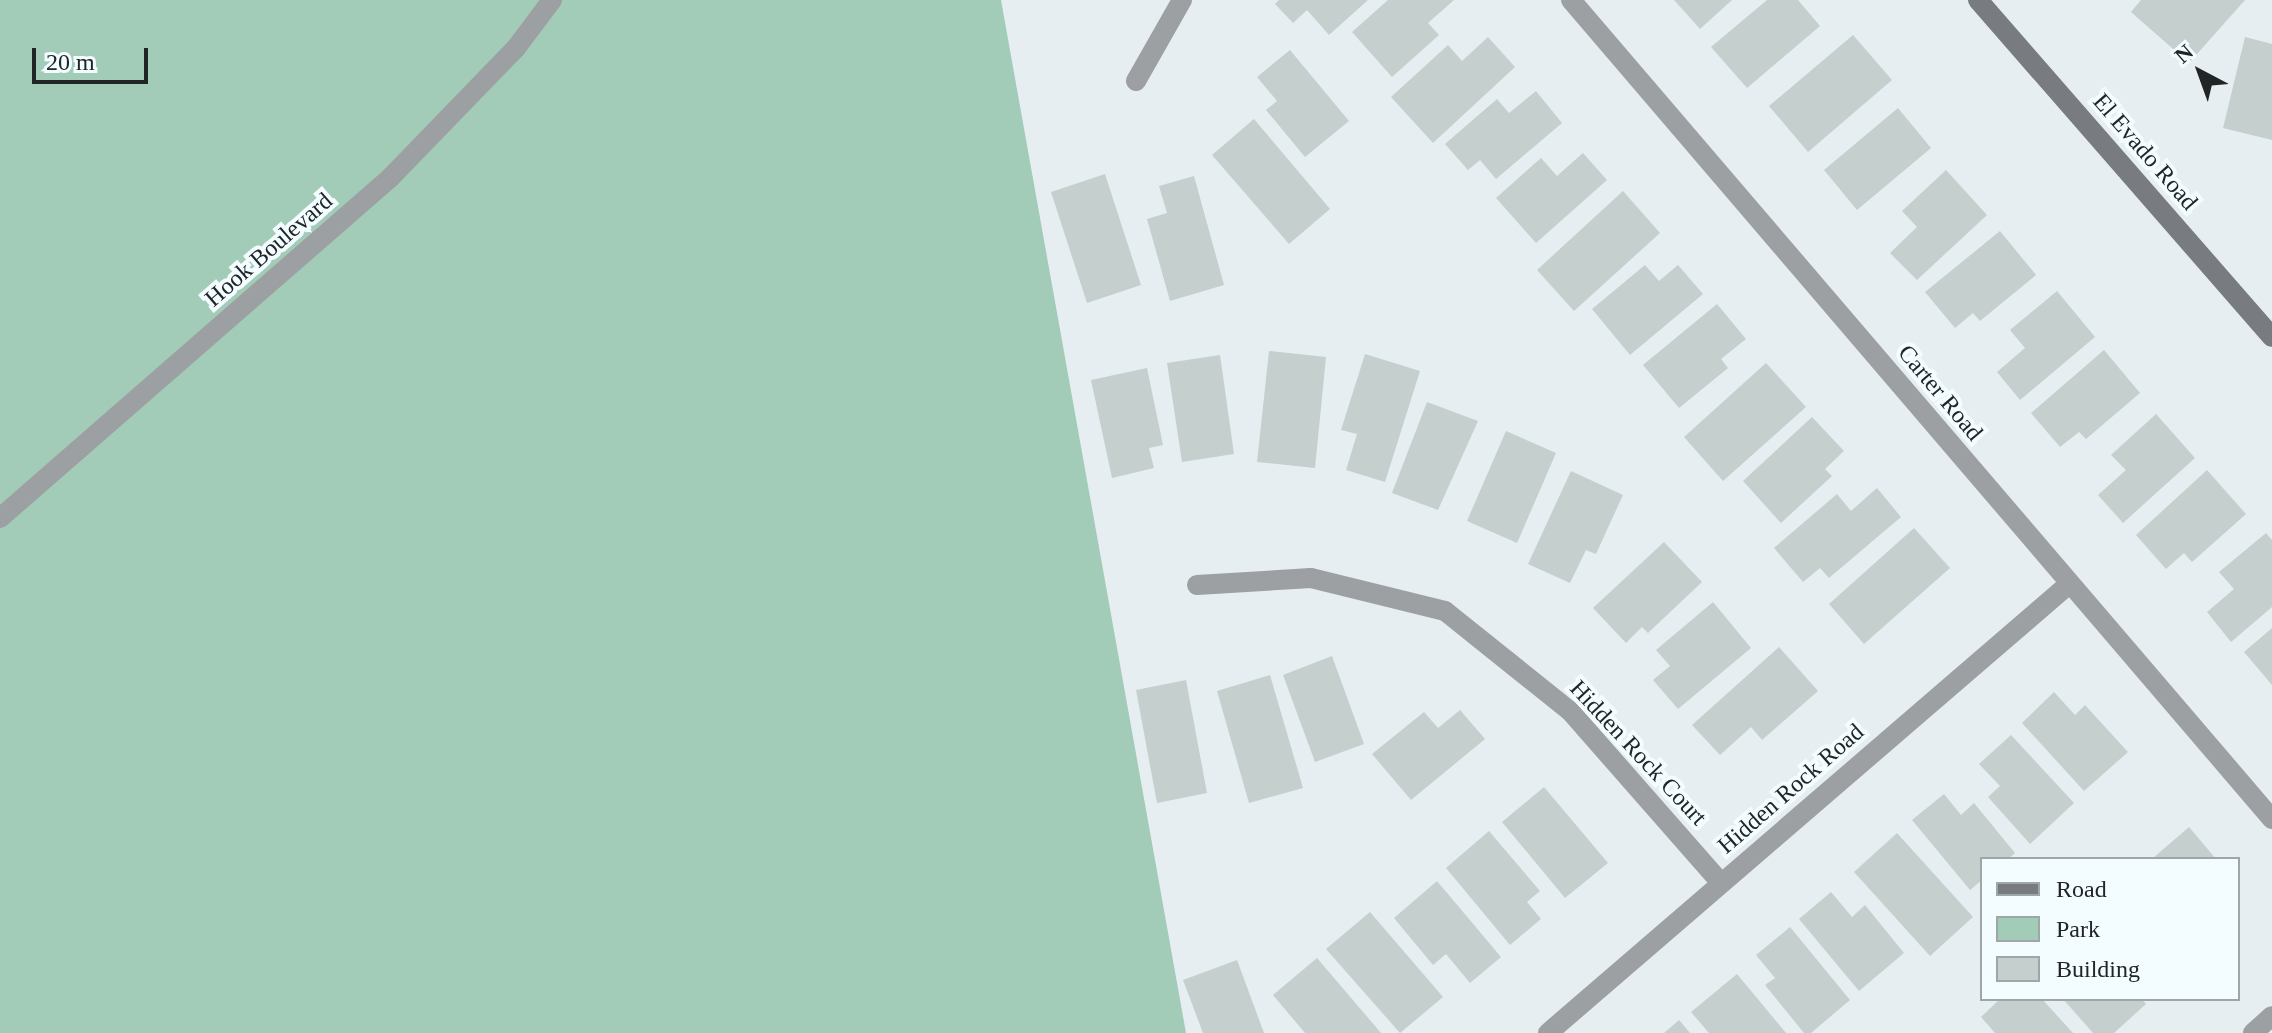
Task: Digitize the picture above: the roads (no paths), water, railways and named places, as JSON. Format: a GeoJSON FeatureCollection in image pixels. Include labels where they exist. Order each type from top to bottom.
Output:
{"type":"FeatureCollection","features":[{"type":"Feature","properties":{"kind":"main road","name":"El Evado Road"},"geometry":{"type":"LineString","coordinates":[[1978,0],[2272,337]]}},
{"type":"Feature","properties":{"kind":"street","name":"Hook Boulevard"},"geometry":{"type":"LineString","coordinates":[[0,518],[390,178],[516,48],[552,0]]}},
{"type":"Feature","properties":{"kind":"street"},"geometry":{"type":"LineString","coordinates":[[1136,81],[1182,0]]}},
{"type":"Feature","properties":{"kind":"street","name":"Carter Road"},"geometry":{"type":"LineString","coordinates":[[1571,0],[2272,819]]}},
{"type":"Feature","properties":{"kind":"street","name":"Hidden Rock Court"},"geometry":{"type":"LineString","coordinates":[[1197,585],[1311,578],[1445,611],[1570,711],[1721,883]]}},
{"type":"Feature","properties":{"kind":"street","name":"Hidden Rock Road"},"geometry":{"type":"LineString","coordinates":[[1548,1033],[2069,584]]}},
{"type":"Feature","properties":{"kind":"street"},"geometry":{"type":"LineString","coordinates":[[2253,1033],[2272,1016]]}}]}
